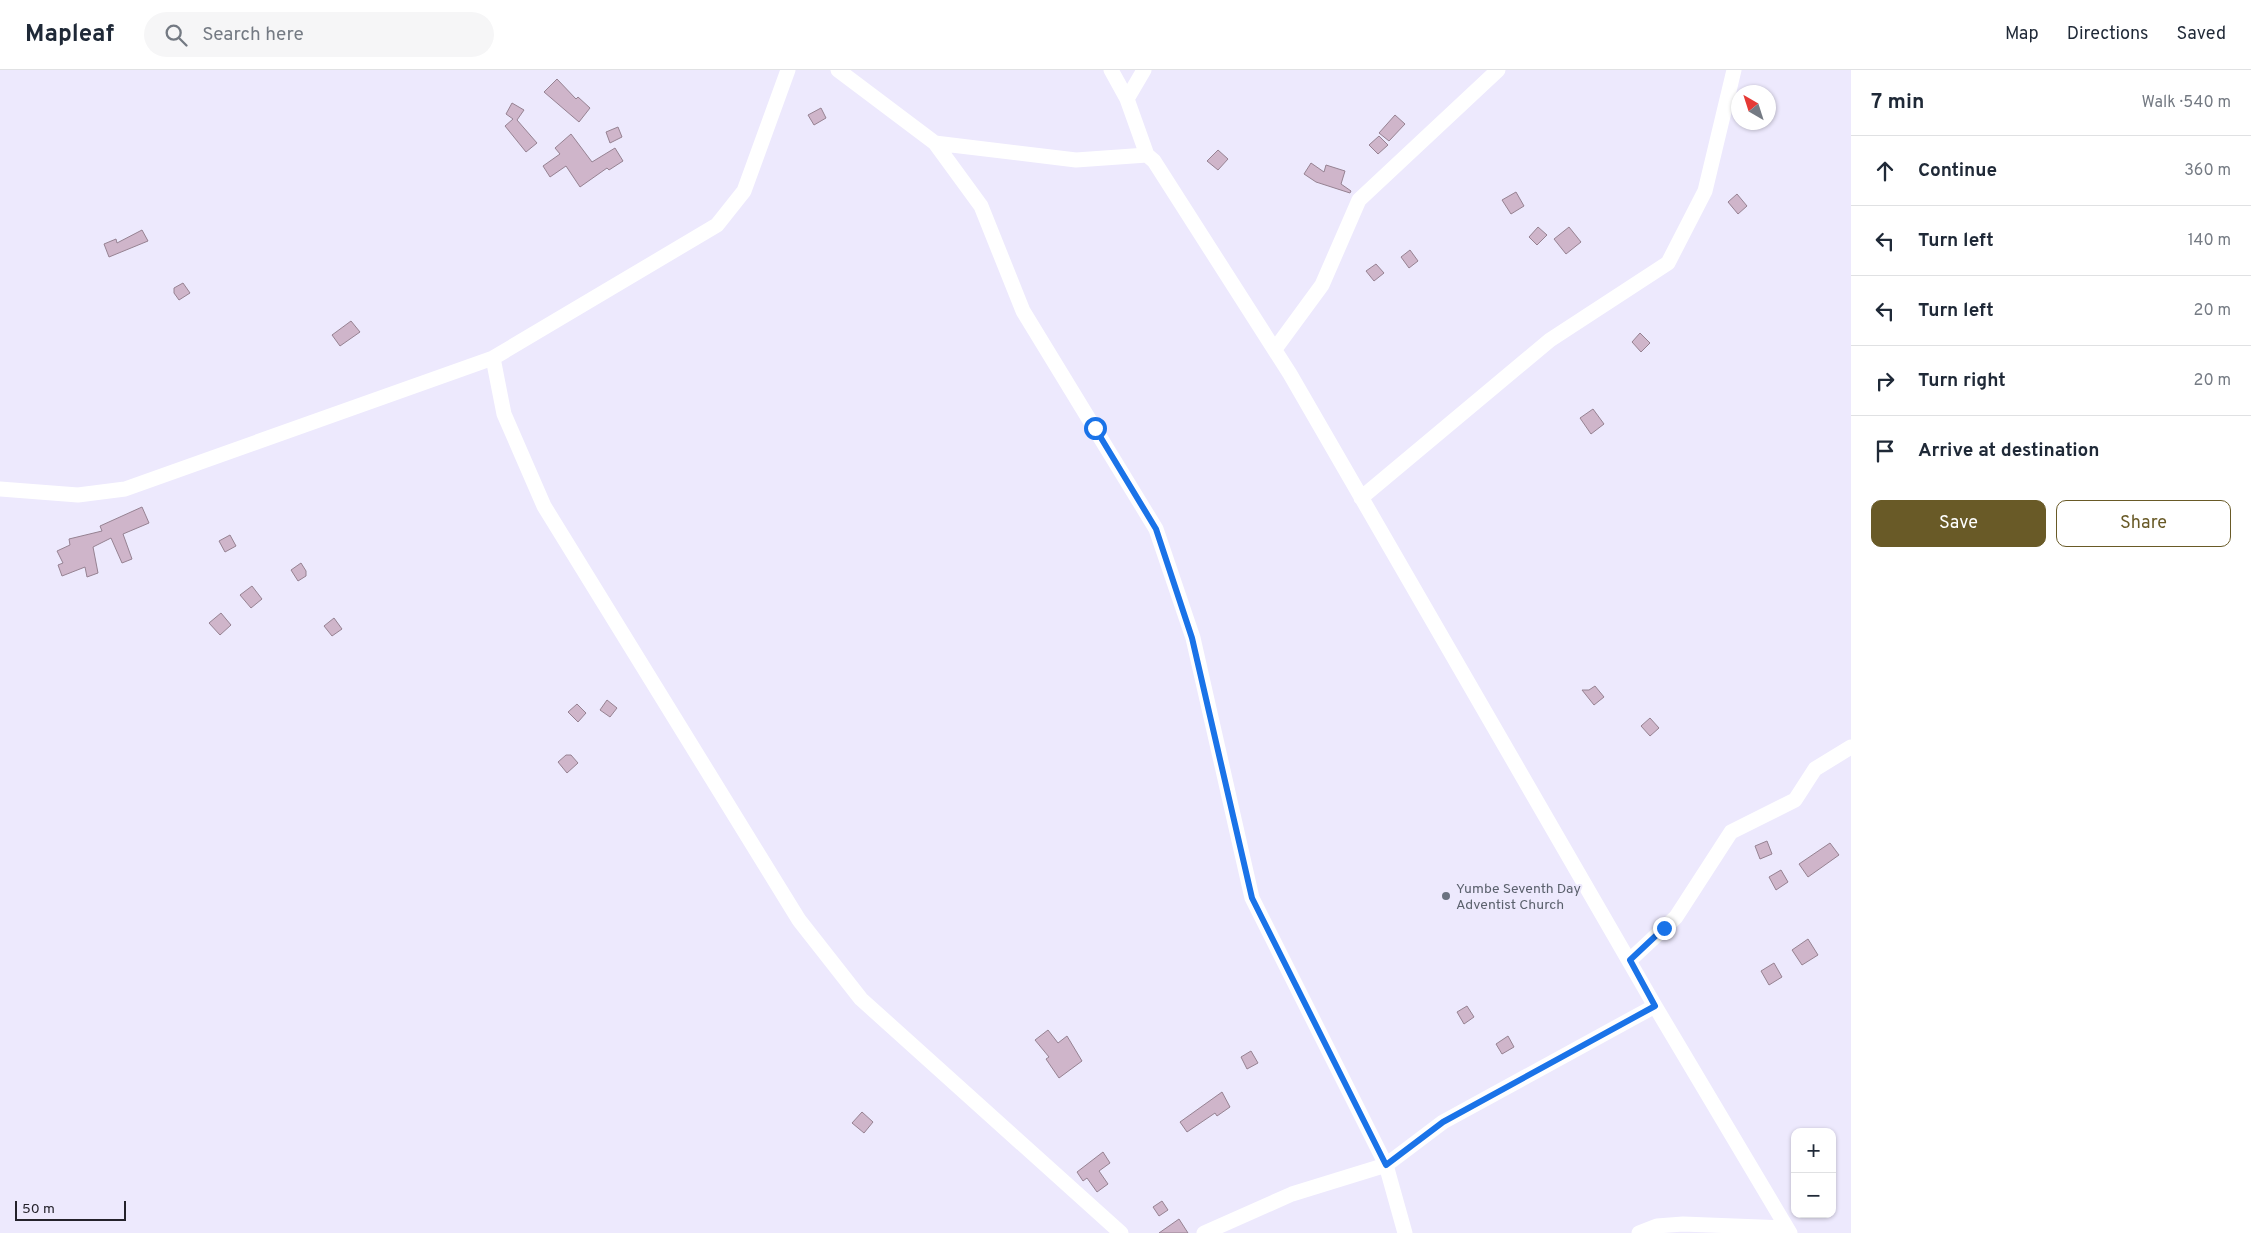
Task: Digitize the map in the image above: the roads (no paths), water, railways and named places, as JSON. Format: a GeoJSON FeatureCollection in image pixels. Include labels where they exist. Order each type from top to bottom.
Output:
{"type":"FeatureCollection","features":[{"type":"Feature","properties":{"kind":"street"},"geometry":{"type":"LineString","coordinates":[[0,489],[78,496],[125,489],[493,358],[717,224],[744,191],[788,70]]}},
{"type":"Feature","properties":{"kind":"street"},"geometry":{"type":"LineString","coordinates":[[838,70],[935,143],[981,206],[1023,311],[1156,529],[1192,638],[1252,898],[1386,1165],[1405,1233]]}},
{"type":"Feature","properties":{"kind":"street"},"geometry":{"type":"LineString","coordinates":[[1111,70],[1127,99],[1143,139],[1147,155],[1154,162],[1275,349],[1655,1006],[1788,1230]]}},
{"type":"Feature","properties":{"kind":"street"},"geometry":{"type":"LineString","coordinates":[[1127,99],[1144,70]]}},
{"type":"Feature","properties":{"kind":"street"},"geometry":{"type":"LineString","coordinates":[[1275,349],[1322,285],[1359,200],[1498,70]]}},
{"type":"Feature","properties":{"kind":"street"},"geometry":{"type":"LineString","coordinates":[[1361,498],[1550,340],[1668,263],[1704,191],[1734,70]]}},
{"type":"Feature","properties":{"kind":"street"},"geometry":{"type":"LineString","coordinates":[[935,143],[1076,160],[1147,155]]}},
{"type":"Feature","properties":{"kind":"street"},"geometry":{"type":"LineString","coordinates":[[493,358],[504,414],[544,506],[799,920],[861,999],[1120,1233]]}},
{"type":"Feature","properties":{"kind":"street"},"geometry":{"type":"LineString","coordinates":[[1630,960],[1676,917],[1731,832],[1795,800],[1815,768],[1851,747]]}},
{"type":"Feature","properties":{"kind":"street"},"geometry":{"type":"LineString","coordinates":[[1204,1233],[1292,1194],[1386,1165],[1443,1122],[1655,1006]]}},
{"type":"Feature","properties":{"kind":"street"},"geometry":{"type":"LineString","coordinates":[[1639,1233],[1657,1226],[1682,1224],[1788,1230]]}},
{"type":"Feature","properties":{"kind":"place","name":"Yumbe Seventh Day Adventist Church"},"geometry":{"type":"Point","coordinates":[1446,896]}}]}
